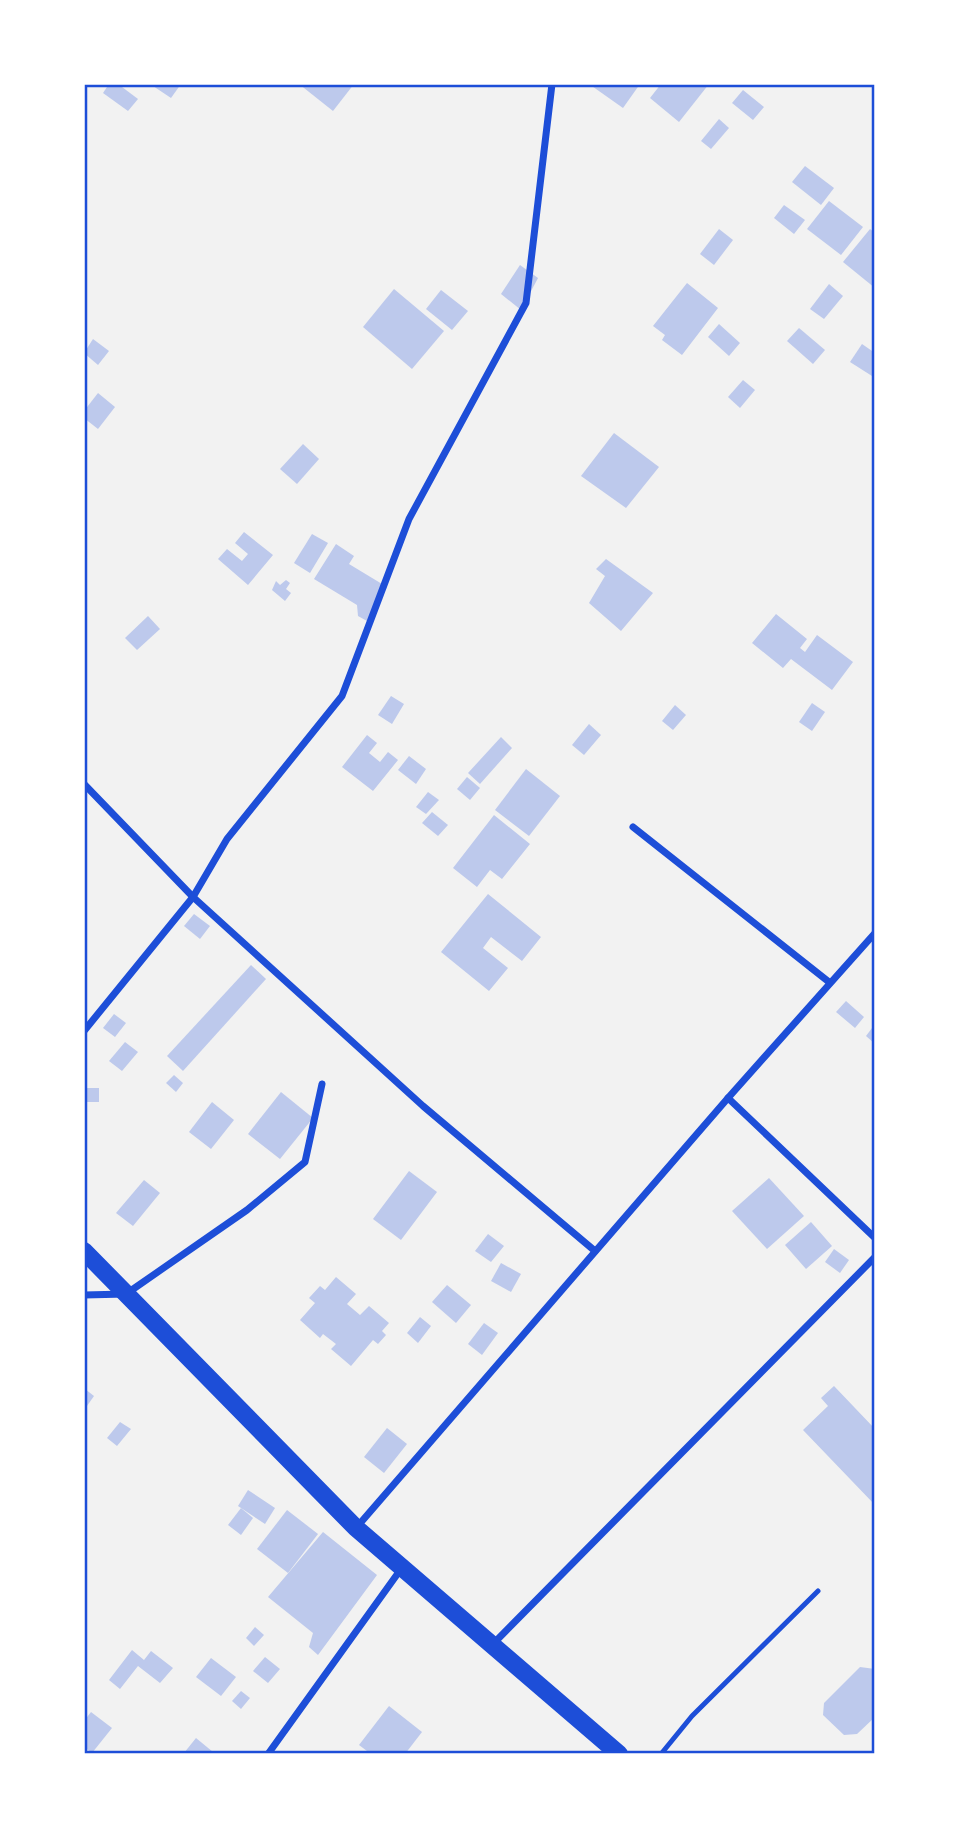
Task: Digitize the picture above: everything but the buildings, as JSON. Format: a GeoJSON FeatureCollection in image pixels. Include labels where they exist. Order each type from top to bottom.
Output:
{"type":"FeatureCollection","features":[{"type":"Feature","properties":{"kind":"main road"},"geometry":{"type":"LineString","coordinates":[[84,1251],[356,1528],[490,1647],[619,1754]]}},
{"type":"Feature","properties":{"kind":"street"},"geometry":{"type":"LineString","coordinates":[[84,1031],[193,897],[227,839],[342,696],[409,519],[526,303],[552,84]]}},
{"type":"Feature","properties":{"kind":"street"},"geometry":{"type":"LineString","coordinates":[[84,784],[193,897],[423,1106],[595,1251]]}},
{"type":"Feature","properties":{"kind":"street"},"geometry":{"type":"LineString","coordinates":[[633,827],[829,982]]}},
{"type":"Feature","properties":{"kind":"street"},"geometry":{"type":"LineString","coordinates":[[356,1528],[829,982],[875,933]]}},
{"type":"Feature","properties":{"kind":"street"},"geometry":{"type":"LineString","coordinates":[[84,1295],[126,1294],[247,1210],[305,1162],[322,1084]]}},
{"type":"Feature","properties":{"kind":"street"},"geometry":{"type":"LineString","coordinates":[[728,1098],[875,1238]]}},
{"type":"Feature","properties":{"kind":"street"},"geometry":{"type":"LineString","coordinates":[[490,1647],[875,1257]]}},
{"type":"Feature","properties":{"kind":"street"},"geometry":{"type":"LineString","coordinates":[[268,1754],[402,1568]]}},
{"type":"Feature","properties":{"kind":"lane"},"geometry":{"type":"LineString","coordinates":[[661,1754],[692,1716],[818,1591]]}}]}
